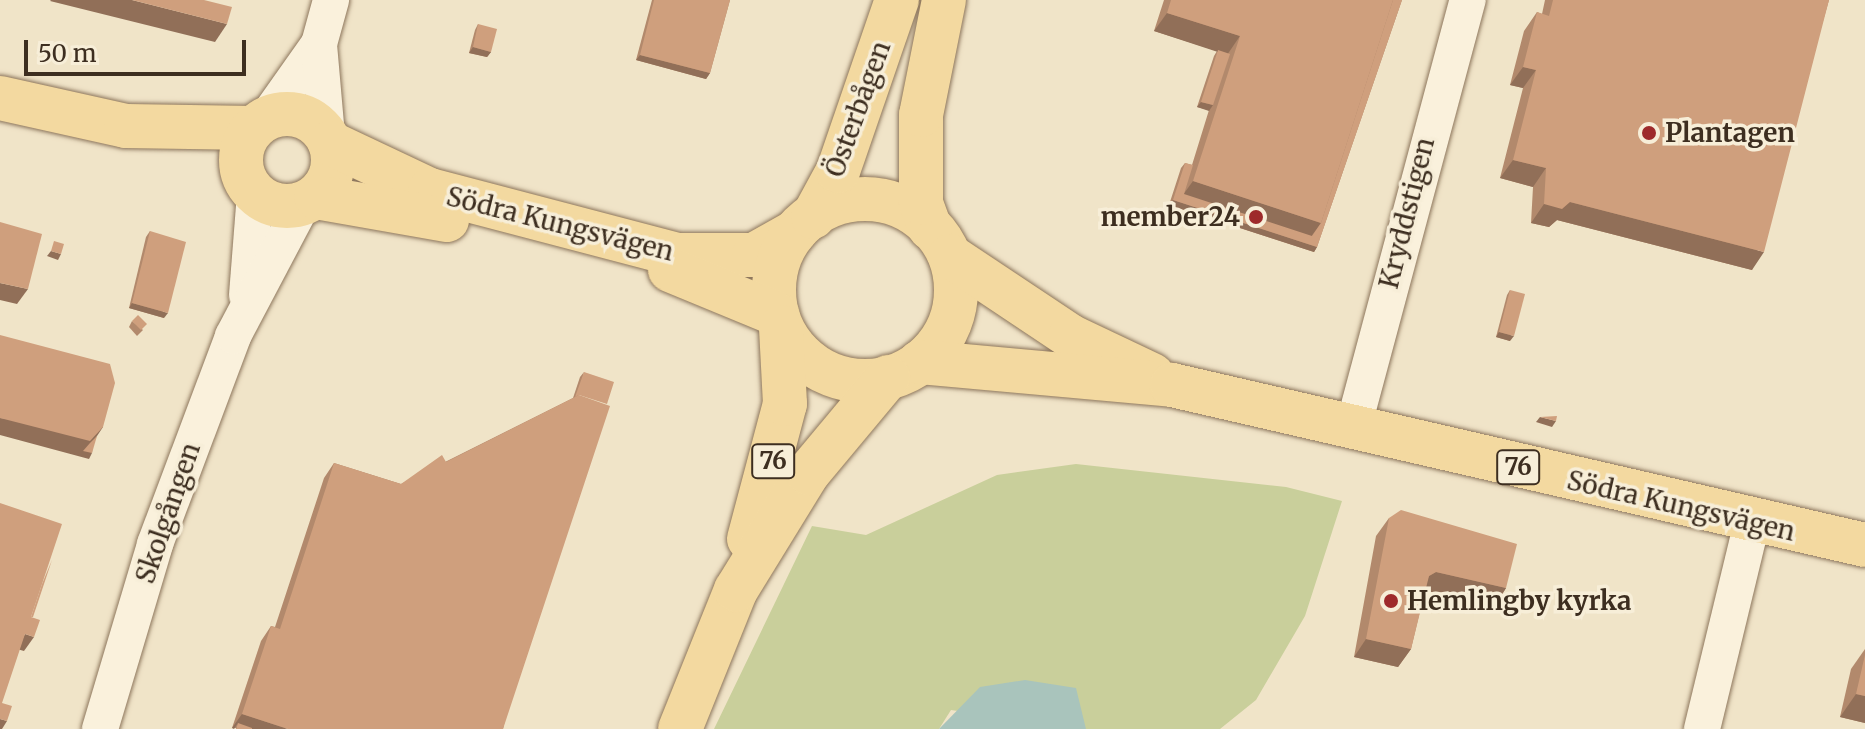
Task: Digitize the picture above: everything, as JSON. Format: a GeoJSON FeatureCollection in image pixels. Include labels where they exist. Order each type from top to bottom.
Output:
{"type":"FeatureCollection","features":[{"type":"Feature","properties":{"kind":"main road","name":"Österbågen"},"geometry":{"type":"LineString","coordinates":[[804,224],[838,171],[897,0]]}},
{"type":"Feature","properties":{"kind":"main road","name":"Österbågen"},"geometry":{"type":"LineString","coordinates":[[940,242],[921,203],[921,115],[944,0]]}},
{"type":"Feature","properties":{"kind":"main road"},"geometry":{"type":"LineString","coordinates":[[0,98],[126,126],[260,124],[297,114],[329,140],[331,176],[310,200],[280,206],[251,188],[126,126]]}},
{"type":"Feature","properties":{"kind":"main road"},"geometry":{"type":"LineString","coordinates":[[251,188],[241,154],[260,124]]}},
{"type":"Feature","properties":{"kind":"main road","name":"Södra Kungsvägen"},"geometry":{"type":"LineString","coordinates":[[329,140],[430,190],[678,255],[754,255],[804,224]]}},
{"type":"Feature","properties":{"kind":"main road","name":"Södra Kungsvägen"},"geometry":{"type":"LineString","coordinates":[[310,200],[672,270],[779,321]]}},
{"type":"Feature","properties":{"kind":"main road"},"geometry":{"type":"LineString","coordinates":[[873,200],[940,242],[957,304],[949,329],[904,370],[846,379],[821,371],[779,321],[775,271],[804,224],[873,200]]}},
{"type":"Feature","properties":{"kind":"main road","name":"Södra Kungsvägen"},"geometry":{"type":"LineString","coordinates":[[940,242],[1070,336],[1172,385]]}},
{"type":"Feature","properties":{"kind":"main road","name":"76"},"geometry":{"type":"LineString","coordinates":[[680,729],[736,590],[785,404],[779,321]]}},
{"type":"Feature","properties":{"kind":"main road","name":"Södra Kungsvägen"},"geometry":{"type":"LineString","coordinates":[[904,370],[1172,385],[1752,523],[1865,545]]}},
{"type":"Feature","properties":{"kind":"main road","name":"76"},"geometry":{"type":"LineString","coordinates":[[736,590],[808,473],[904,370]]}},
{"type":"Feature","properties":{"kind":"street"},"geometry":{"type":"LineString","coordinates":[[260,124],[319,44],[331,0]]}},
{"type":"Feature","properties":{"kind":"street","name":"Kryddstigen"},"geometry":{"type":"LineString","coordinates":[[1353,428],[1468,0]]}},
{"type":"Feature","properties":{"kind":"street"},"geometry":{"type":"LineString","coordinates":[[319,44],[329,140]]}},
{"type":"Feature","properties":{"kind":"street","name":"Skolgången"},"geometry":{"type":"LineString","coordinates":[[247,301],[251,188]]}},
{"type":"Feature","properties":{"kind":"street","name":"Skolgången"},"geometry":{"type":"LineString","coordinates":[[100,729],[155,544],[247,301],[310,200]]}},
{"type":"Feature","properties":{"kind":"street"},"geometry":{"type":"LineString","coordinates":[[1702,729],[1752,523]]}},
{"type":"Feature","properties":{"kind":"green space"},"geometry":{"type":"Polygon","coordinates":[[[1076,464],[1286,487],[1342,501],[1305,616],[1256,700],[1220,729],[1086,729],[951,710],[939,729],[714,729],[812,526],[866,535],[997,475],[1076,464]]]}},
{"type":"Feature","properties":{"kind":"water"},"geometry":{"type":"Polygon","coordinates":[[[1025,680],[1076,688],[1086,729],[939,729],[980,687],[1025,680]]]}},
{"type":"Feature","properties":{"kind":"building"},"geometry":{"type":"Polygon","coordinates":[[[132,0],[204,0],[232,7],[227,24],[132,0]]]}},
{"type":"Feature","properties":{"kind":"building"},"geometry":{"type":"Polygon","coordinates":[[[654,0],[730,0],[710,73],[640,55],[654,0]]]}},
{"type":"Feature","properties":{"kind":"building"},"geometry":{"type":"Polygon","coordinates":[[[1171,0],[1393,0],[1321,223],[1193,181],[1240,36],[1167,13],[1171,0]]]}},
{"type":"Feature","properties":{"kind":"building"},"geometry":{"type":"Polygon","coordinates":[[[1393,0],[1402,0],[1317,247],[1173,200],[1185,163],[1193,165],[1184,194],[1312,236],[1321,223],[1393,0]]]}},
{"type":"Feature","properties":{"kind":"building","name":"Plantagen"},"geometry":{"type":"Polygon","coordinates":[[[1553,0],[1829,0],[1764,252],[1570,202],[1562,209],[1544,204],[1546,168],[1513,160],[1536,70],[1523,67],[1537,12],[1549,16],[1553,0]]]}},
{"type":"Feature","properties":{"kind":"building"},"geometry":{"type":"Polygon","coordinates":[[[478,24],[497,29],[491,52],[473,47],[478,24]]]}},
{"type":"Feature","properties":{"kind":"building"},"geometry":{"type":"Polygon","coordinates":[[[1218,50],[1230,54],[1213,105],[1201,102],[1218,50]]]}},
{"type":"Feature","properties":{"kind":"building"},"geometry":{"type":"Polygon","coordinates":[[[0,222],[42,234],[28,289],[0,283],[0,222]]]}},
{"type":"Feature","properties":{"kind":"building"},"geometry":{"type":"Polygon","coordinates":[[[150,231],[186,242],[168,313],[132,303],[150,231]]]}},
{"type":"Feature","properties":{"kind":"building"},"geometry":{"type":"Polygon","coordinates":[[[54,241],[64,244],[61,254],[51,251],[54,241]]]}},
{"type":"Feature","properties":{"kind":"building"},"geometry":{"type":"Polygon","coordinates":[[[1510,290],[1525,294],[1514,336],[1499,332],[1510,290]]]}},
{"type":"Feature","properties":{"kind":"building"},"geometry":{"type":"Polygon","coordinates":[[[138,315],[147,324],[141,330],[132,321],[138,315]]]}},
{"type":"Feature","properties":{"kind":"building"},"geometry":{"type":"Polygon","coordinates":[[[0,335],[110,364],[115,383],[103,427],[90,441],[0,418],[0,335]]]}},
{"type":"Feature","properties":{"kind":"building"},"geometry":{"type":"Polygon","coordinates":[[[584,372],[614,382],[607,404],[579,395],[575,397],[584,372]]]}},
{"type":"Feature","properties":{"kind":"building"},"geometry":{"type":"Polygon","coordinates":[[[579,395],[610,406],[503,729],[288,729],[242,714],[271,626],[280,629],[334,463],[401,484],[442,455],[446,462],[579,395]]]}},
{"type":"Feature","properties":{"kind":"building"},"geometry":{"type":"Polygon","coordinates":[[[1557,416],[1556,421],[1540,417],[1557,416]]]}},
{"type":"Feature","properties":{"kind":"building"},"geometry":{"type":"Polygon","coordinates":[[[97,436],[92,453],[83,451],[90,443],[97,436]]]}},
{"type":"Feature","properties":{"kind":"building"},"geometry":{"type":"Polygon","coordinates":[[[0,503],[62,524],[31,617],[40,620],[34,637],[25,634],[2,703],[12,706],[7,721],[0,719],[0,503]]]}},
{"type":"Feature","properties":{"kind":"building","name":"Hemlingby kyrka"},"geometry":{"type":"Polygon","coordinates":[[[1401,510],[1517,544],[1506,588],[1436,572],[1429,576],[1411,649],[1366,639],[1389,518],[1401,510]]]}},
{"type":"Feature","properties":{"kind":"building"},"geometry":{"type":"Polygon","coordinates":[[[52,560],[33,617],[31,617],[42,584],[52,560]]]}},
{"type":"Feature","properties":{"kind":"building"},"geometry":{"type":"Polygon","coordinates":[[[1865,655],[1865,696],[1856,694],[1865,655]]]}},
{"type":"Feature","properties":{"kind":"building"},"geometry":{"type":"Polygon","coordinates":[[[238,723],[252,728],[252,729],[236,729],[238,723]]]}},
{"type":"Feature","properties":{"kind":"place","name":"Plantagen"},"geometry":{"type":"Point","coordinates":[1649,133]}},
{"type":"Feature","properties":{"kind":"place","name":"member24"},"geometry":{"type":"Point","coordinates":[1256,217]}},
{"type":"Feature","properties":{"kind":"place","name":"Hemlingby kyrka"},"geometry":{"type":"Point","coordinates":[1391,601]}}]}
